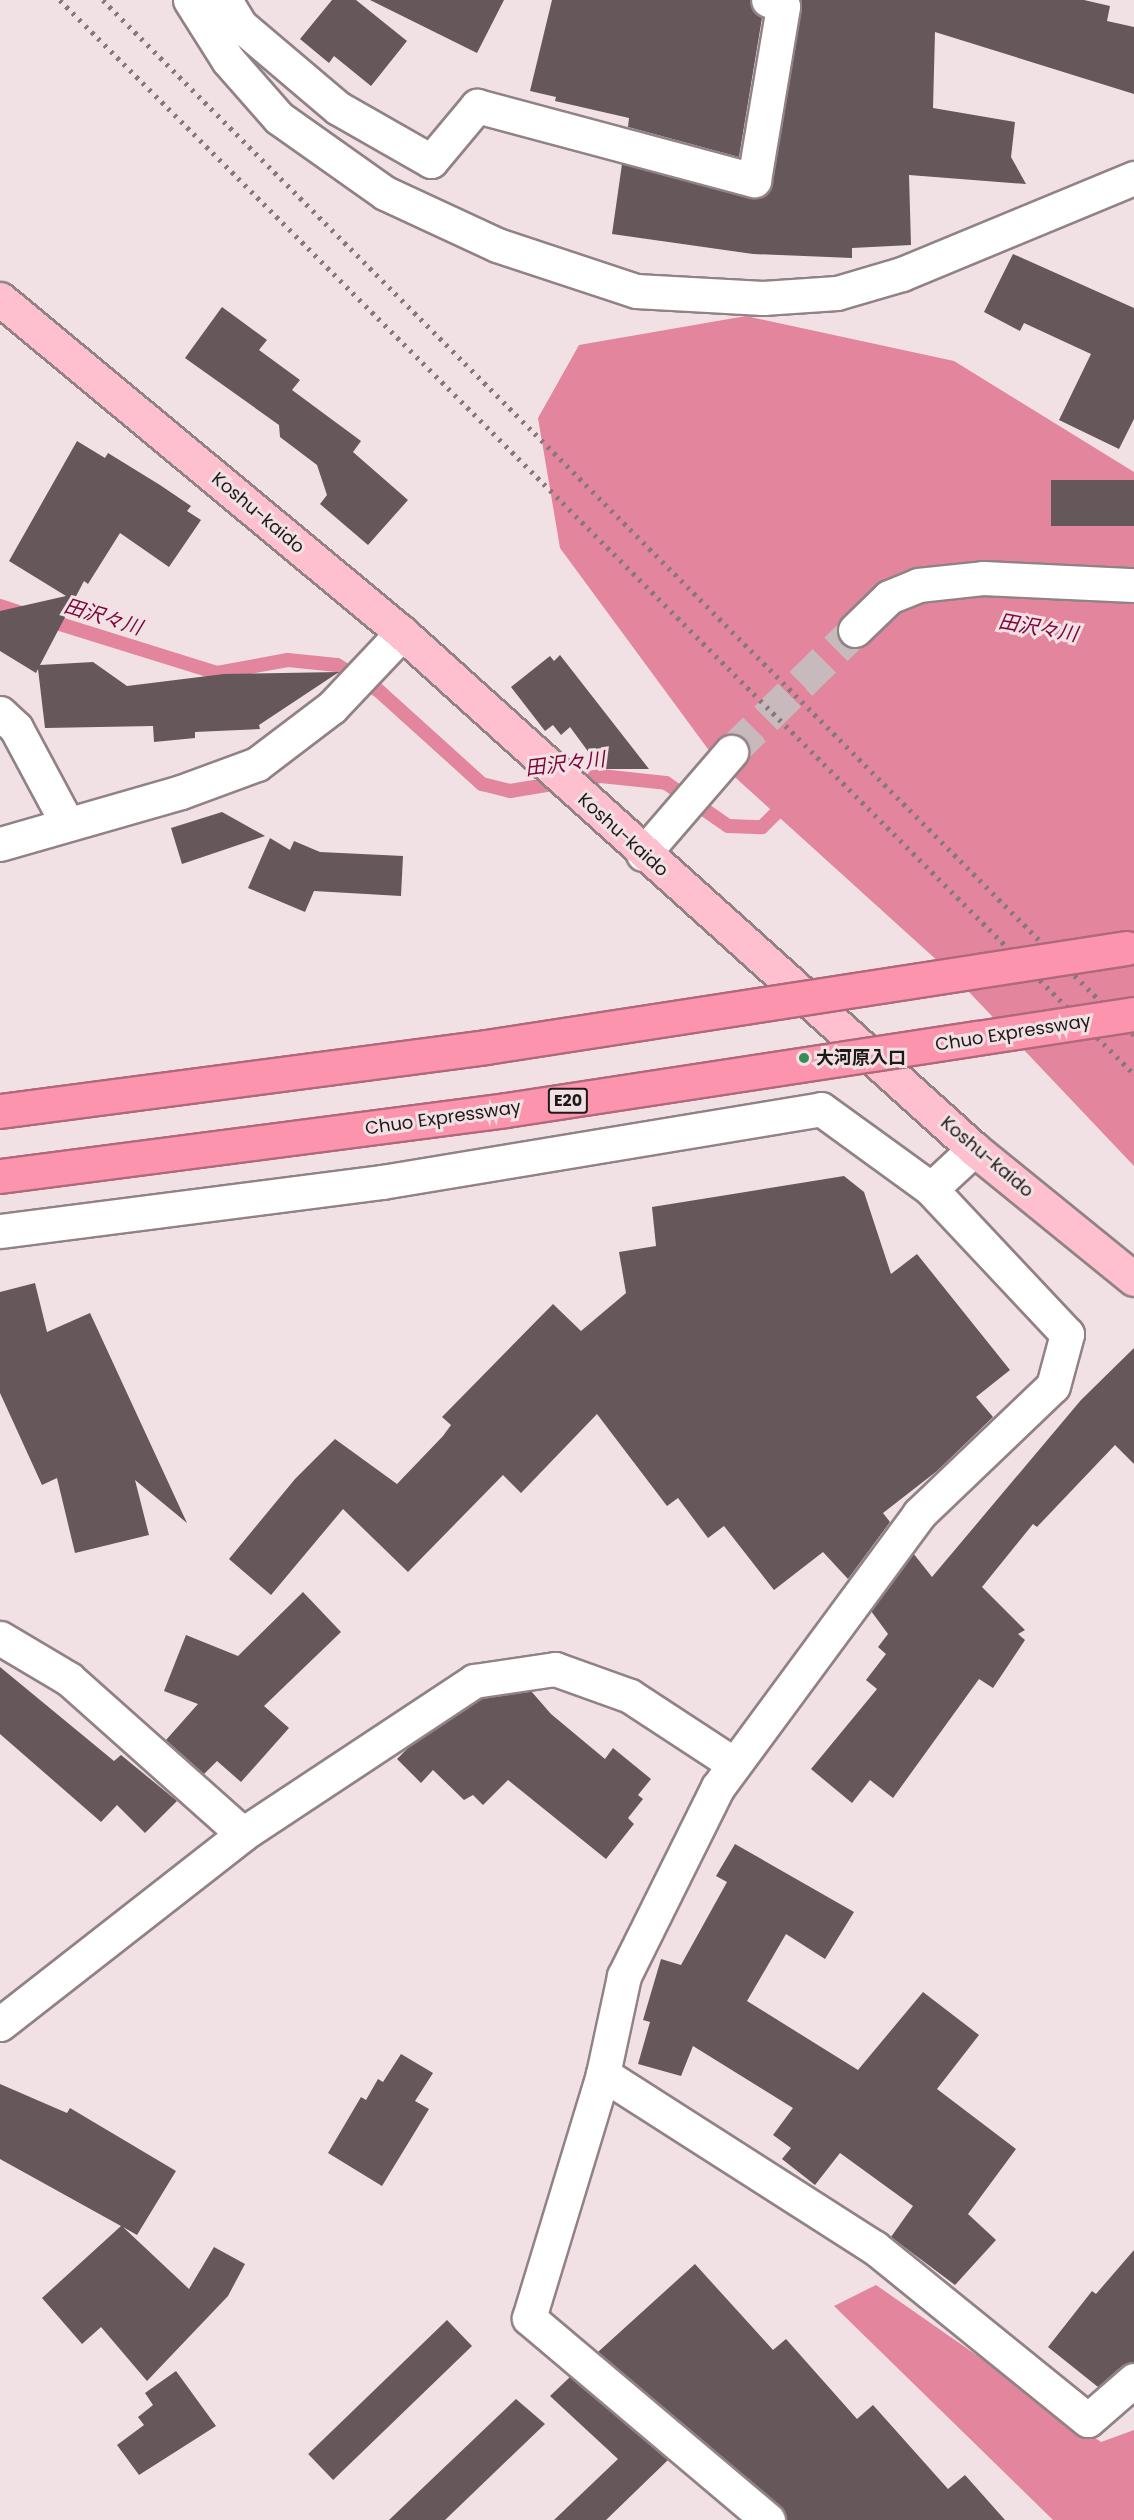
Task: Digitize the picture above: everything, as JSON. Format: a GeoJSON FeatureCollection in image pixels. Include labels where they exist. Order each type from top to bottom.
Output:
{"type":"FeatureCollection","features":[{"type":"Feature","properties":{"kind":"highway"},"geometry":{"type":"LineString","coordinates":[[0,1111],[486,1047],[1126,948]]}},
{"type":"Feature","properties":{"kind":"highway","name":"Chuo Expressway"},"geometry":{"type":"LineString","coordinates":[[0,1176],[506,1110],[1134,1014]]}},
{"type":"Feature","properties":{"kind":"main road","name":"Koshu-kaido"},"geometry":{"type":"LineString","coordinates":[[0,299],[402,633],[644,854],[974,1149],[1134,1279]]}},
{"type":"Feature","properties":{"kind":"street"},"geometry":{"type":"LineString","coordinates":[[190,0],[228,60],[279,118],[385,193],[497,245],[636,291],[763,298],[837,293],[902,274],[1134,178]]}},
{"type":"Feature","properties":{"kind":"street"},"geometry":{"type":"LineString","coordinates":[[225,0],[240,25],[338,108],[431,161],[477,105],[754,180],[783,6],[768,0]]}},
{"type":"Feature","properties":{"kind":"street"},"geometry":{"type":"LineString","coordinates":[[855,630],[889,597],[918,585],[982,578],[1134,585]]}},
{"type":"Feature","properties":{"kind":"street"},"geometry":{"type":"LineString","coordinates":[[0,844],[181,792],[257,765],[332,707],[402,633]]}},
{"type":"Feature","properties":{"kind":"street"},"geometry":{"type":"LineString","coordinates":[[0,713],[16,728],[67,823]]}},
{"type":"Feature","properties":{"kind":"street"},"geometry":{"type":"LineString","coordinates":[[644,854],[731,752]]}},
{"type":"Feature","properties":{"kind":"street"},"geometry":{"type":"LineString","coordinates":[[0,1231],[382,1182],[821,1109],[931,1189],[1066,1334],[1053,1386],[919,1514],[718,1787],[624,1976],[603,2074],[529,2318],[768,2520]]}},
{"type":"Feature","properties":{"kind":"street"},"geometry":{"type":"LineString","coordinates":[[931,1189],[974,1149]]}},
{"type":"Feature","properties":{"kind":"street"},"geometry":{"type":"LineString","coordinates":[[0,1638],[69,1679],[243,1833]]}},
{"type":"Feature","properties":{"kind":"street"},"geometry":{"type":"LineString","coordinates":[[0,2024],[243,1833],[474,1681],[555,1669],[619,1692],[734,1764]]}},
{"type":"Feature","properties":{"kind":"street"},"geometry":{"type":"LineString","coordinates":[[603,2074],[874,2247],[1088,2420],[1134,2380]]}},
{"type":"Feature","properties":{"kind":"shaded area"},"geometry":{"type":"Polygon","coordinates":[[[746,316],[954,361],[1134,472],[1134,1166],[951,973],[716,760],[560,548],[538,418],[579,345],[746,316]]]}},
{"type":"Feature","properties":{"kind":"shaded area"},"geometry":{"type":"Polygon","coordinates":[[[876,2285],[1101,2442],[1134,2430],[1134,2520],[1053,2520],[834,2306],[876,2285]]]}},
{"type":"Feature","properties":{"kind":"building"},"geometry":{"type":"Polygon","coordinates":[[[332,0],[356,0],[407,41],[371,86],[334,56],[329,63],[300,39],[332,0]]]}},
{"type":"Feature","properties":{"kind":"building"},"geometry":{"type":"Polygon","coordinates":[[[370,0],[504,0],[477,53],[370,0]]]}},
{"type":"Feature","properties":{"kind":"building"},"geometry":{"type":"Polygon","coordinates":[[[552,0],[750,0],[753,11],[762,18],[739,157],[628,127],[629,118],[555,101],[556,97],[530,91],[552,0]]]}},
{"type":"Feature","properties":{"kind":"building"},"geometry":{"type":"Polygon","coordinates":[[[801,0],[1084,0],[1110,6],[1107,21],[1134,27],[1134,94],[935,32],[933,108],[1015,122],[1011,157],[1026,184],[909,175],[911,245],[852,248],[852,258],[753,254],[612,234],[622,164],[749,198],[768,192],[801,0]]]}},
{"type":"Feature","properties":{"kind":"building"},"geometry":{"type":"Polygon","coordinates":[[[1013,254],[1134,308],[1134,419],[1119,449],[1059,420],[1091,354],[1024,323],[1020,331],[984,312],[1013,254]]]}},
{"type":"Feature","properties":{"kind":"building"},"geometry":{"type":"Polygon","coordinates":[[[222,307],[267,340],[259,350],[300,380],[292,390],[361,441],[353,452],[408,500],[368,545],[320,504],[327,495],[317,465],[280,437],[279,425],[185,358],[222,307]]]}},
{"type":"Feature","properties":{"kind":"building"},"geometry":{"type":"Polygon","coordinates":[[[77,441],[105,458],[108,453],[160,485],[191,506],[187,511],[201,520],[169,567],[120,533],[88,584],[84,581],[40,665],[93,662],[127,686],[224,674],[339,672],[259,725],[260,729],[195,732],[195,738],[154,742],[153,726],[45,728],[38,669],[36,673],[0,651],[0,611],[66,596],[9,561],[77,441]]]}},
{"type":"Feature","properties":{"kind":"building"},"geometry":{"type":"Polygon","coordinates":[[[1051,480],[1134,480],[1134,526],[1051,526],[1051,480]]]}},
{"type":"Feature","properties":{"kind":"building"},"geometry":{"type":"Polygon","coordinates":[[[560,655],[649,769],[601,769],[570,727],[561,735],[553,725],[545,731],[511,687],[550,656],[554,661],[560,655]]]}},
{"type":"Feature","properties":{"kind":"building"},"geometry":{"type":"Polygon","coordinates":[[[222,812],[265,836],[182,864],[171,828],[222,812]]]}},
{"type":"Feature","properties":{"kind":"building"},"geometry":{"type":"Polygon","coordinates":[[[270,838],[290,850],[294,841],[320,852],[403,856],[401,896],[314,891],[305,912],[248,888],[270,838]]]}},
{"type":"Feature","properties":{"kind":"building"},"geometry":{"type":"Polygon","coordinates":[[[844,1176],[864,1192],[891,1274],[917,1254],[1010,1370],[976,1397],[993,1417],[937,1471],[883,1513],[890,1522],[848,1579],[823,1552],[774,1590],[724,1526],[708,1538],[678,1498],[667,1506],[597,1414],[521,1493],[503,1475],[408,1572],[343,1509],[271,1595],[229,1559],[295,1479],[335,1439],[397,1484],[451,1425],[442,1417],[553,1304],[581,1331],[626,1293],[619,1252],[656,1246],[652,1207],[844,1176]]]}},
{"type":"Feature","properties":{"kind":"building"},"geometry":{"type":"Polygon","coordinates":[[[35,1283],[47,1332],[90,1313],[187,1523],[135,1480],[149,1535],[75,1553],[57,1478],[42,1485],[0,1393],[0,1292],[35,1283]]]}},
{"type":"Feature","properties":{"kind":"building"},"geometry":{"type":"Polygon","coordinates":[[[1134,1348],[1134,1464],[1115,1445],[1037,1527],[1033,1524],[982,1587],[1025,1630],[1018,1634],[1025,1640],[993,1688],[979,1679],[893,1798],[870,1780],[852,1803],[811,1769],[877,1689],[866,1680],[886,1654],[878,1647],[888,1634],[871,1611],[913,1553],[932,1577],[1081,1400],[1134,1348]]]}},
{"type":"Feature","properties":{"kind":"building"},"geometry":{"type":"Polygon","coordinates":[[[303,1592],[341,1632],[264,1706],[289,1728],[241,1782],[217,1761],[204,1774],[166,1740],[198,1704],[164,1691],[186,1635],[238,1656],[303,1592]]]}},
{"type":"Feature","properties":{"kind":"building"},"geometry":{"type":"Polygon","coordinates":[[[0,1667],[114,1761],[121,1755],[177,1801],[145,1833],[117,1805],[101,1822],[0,1734],[0,1667]]]}},
{"type":"Feature","properties":{"kind":"building"},"geometry":{"type":"Polygon","coordinates":[[[531,1691],[551,1714],[605,1759],[613,1748],[651,1779],[638,1795],[643,1799],[628,1818],[634,1824],[606,1859],[508,1780],[483,1805],[473,1795],[464,1800],[433,1770],[421,1783],[397,1759],[412,1744],[481,1699],[531,1691]]]}},
{"type":"Feature","properties":{"kind":"building"},"geometry":{"type":"Polygon","coordinates":[[[735,1844],[854,1912],[825,1959],[786,1934],[747,2001],[858,2070],[923,1992],[979,2035],[937,2089],[1016,2149],[968,2214],[996,2240],[955,2285],[891,2237],[913,2206],[840,2153],[815,2185],[782,2159],[791,2148],[773,2135],[793,2108],[693,2046],[681,2076],[638,2064],[650,2022],[643,2020],[661,1959],[681,1965],[727,1882],[716,1876],[735,1844]]]}},
{"type":"Feature","properties":{"kind":"building"},"geometry":{"type":"Polygon","coordinates":[[[401,2054],[433,2073],[415,2101],[429,2109],[382,2186],[328,2153],[361,2097],[366,2100],[378,2079],[383,2082],[401,2054]]]}},
{"type":"Feature","properties":{"kind":"building"},"geometry":{"type":"Polygon","coordinates":[[[0,2084],[67,2113],[70,2108],[176,2171],[137,2235],[123,2227],[189,2289],[214,2247],[245,2264],[228,2296],[147,2381],[101,2327],[82,2344],[42,2298],[121,2226],[0,2159],[0,2084]]]}},
{"type":"Feature","properties":{"kind":"building"},"geometry":{"type":"Polygon","coordinates":[[[1134,2250],[1134,2362],[1122,2366],[1098,2387],[1048,2347],[1092,2291],[1096,2294],[1134,2250]]]}},
{"type":"Feature","properties":{"kind":"building"},"geometry":{"type":"Polygon","coordinates":[[[695,2264],[773,2350],[786,2339],[857,2419],[873,2405],[948,2489],[965,2475],[1005,2520],[786,2520],[780,2506],[598,2352],[695,2264]]]}},
{"type":"Feature","properties":{"kind":"building"},"geometry":{"type":"Polygon","coordinates":[[[447,2320],[472,2346],[333,2480],[308,2454],[447,2320]]]}},
{"type":"Feature","properties":{"kind":"building"},"geometry":{"type":"Polygon","coordinates":[[[176,2371],[216,2426],[139,2475],[117,2445],[144,2425],[138,2417],[153,2405],[145,2393],[176,2371]]]}},
{"type":"Feature","properties":{"kind":"building"},"geometry":{"type":"Polygon","coordinates":[[[570,2377],[668,2460],[606,2520],[554,2520],[618,2459],[550,2396],[570,2377]]]}},
{"type":"Feature","properties":{"kind":"building"},"geometry":{"type":"Polygon","coordinates":[[[516,2399],[545,2424],[445,2520],[389,2520],[516,2399]]]}},
{"type":"Feature","properties":{"kind":"waterway","name":"田沢々川"},"geometry":{"type":"LineString","coordinates":[[0,606],[25,614]]}},
{"type":"Feature","properties":{"kind":"waterway","name":"田沢々川"},"geometry":{"type":"LineString","coordinates":[[44,619],[217,673],[288,660],[337,665],[379,691],[482,784],[510,791],[601,776],[666,783],[728,826],[762,827],[942,648],[988,638],[1056,649],[1117,666],[1134,666]]}},
{"type":"Feature","properties":{"kind":"tunnel"},"geometry":{"type":"LineString","coordinates":[[731,752],[855,630]]}},
{"type":"Feature","properties":{"kind":"railway"},"geometry":{"type":"LineString","coordinates":[[60,0],[1134,1074]]}},
{"type":"Feature","properties":{"kind":"railway"},"geometry":{"type":"LineString","coordinates":[[103,0],[1134,1035]]}},
{"type":"Feature","properties":{"kind":"place","name":"大河原入口"},"geometry":{"type":"Point","coordinates":[804,1058]}}]}
